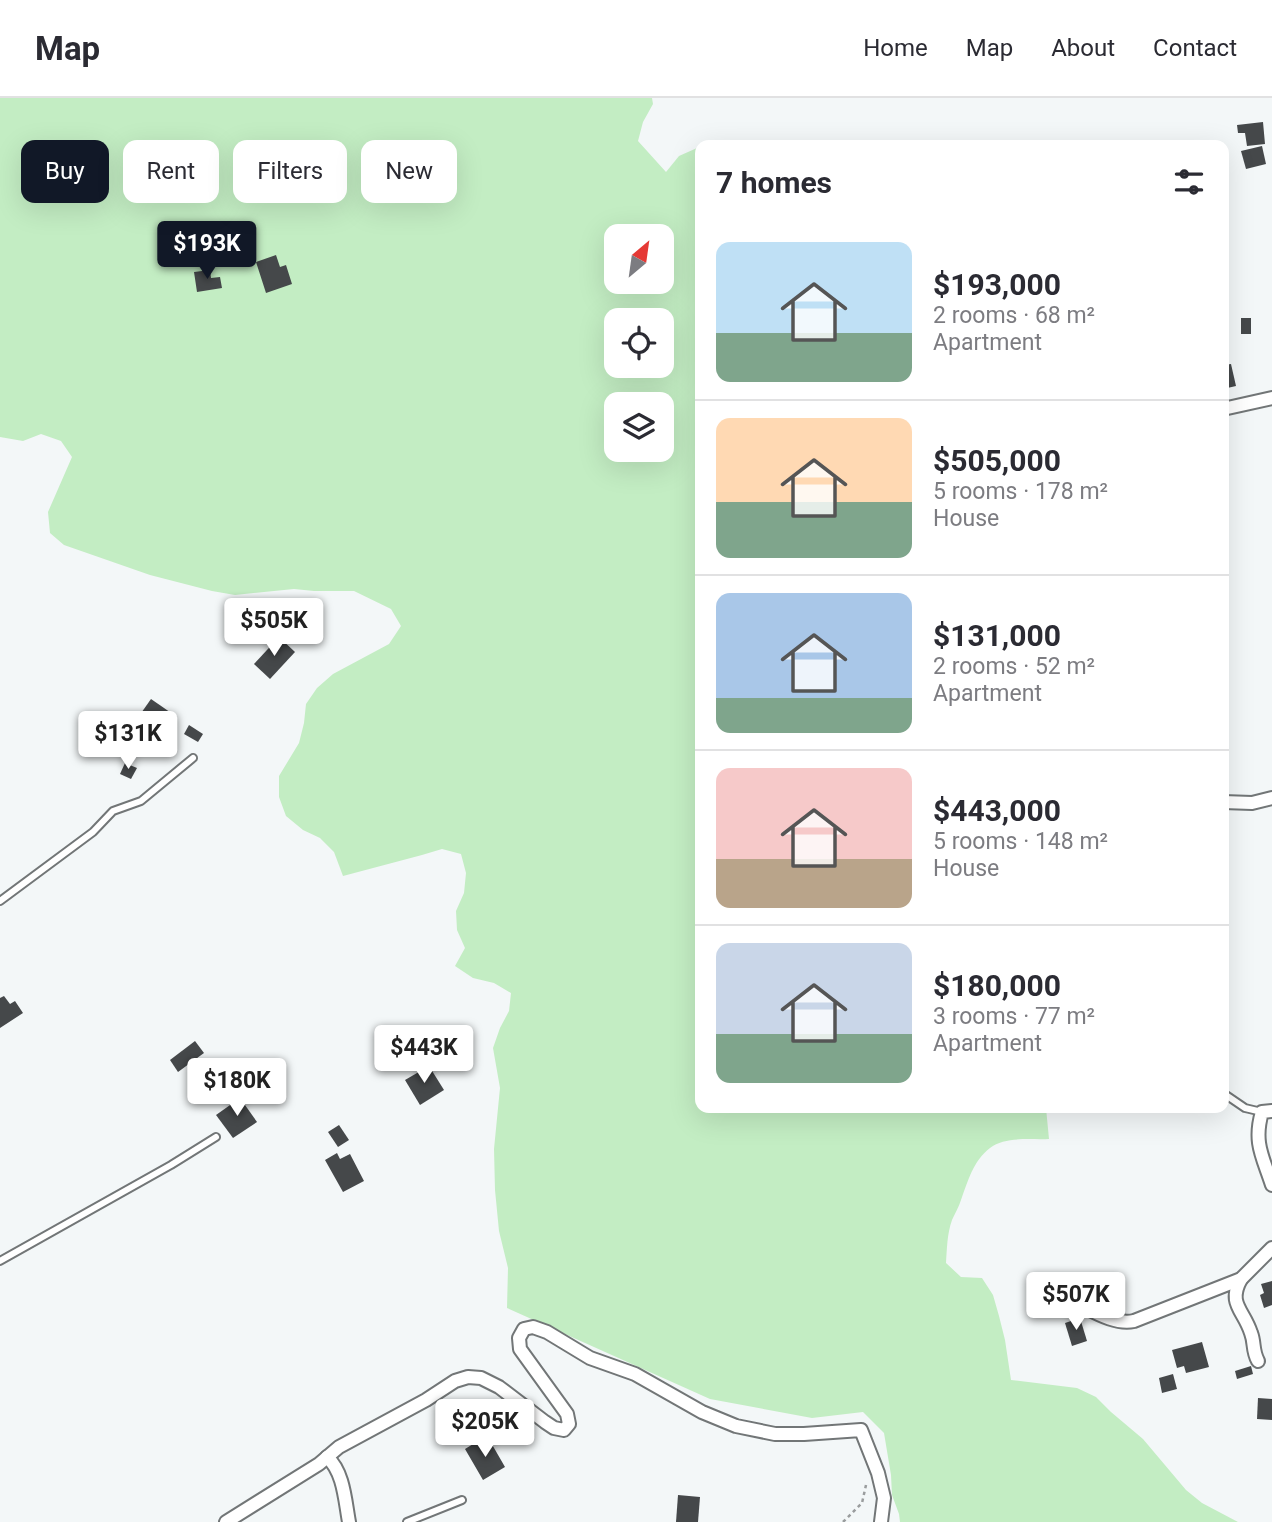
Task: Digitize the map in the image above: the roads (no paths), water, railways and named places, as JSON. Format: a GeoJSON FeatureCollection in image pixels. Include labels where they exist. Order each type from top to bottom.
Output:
{"type":"FeatureCollection","features":[{"type":"Feature","properties":{"kind":"street"},"geometry":{"type":"LineString","coordinates":[[1229,408],[1272,398]]}},
{"type":"Feature","properties":{"kind":"street"},"geometry":{"type":"LineString","coordinates":[[1229,803],[1252,803],[1272,798]]}},
{"type":"Feature","properties":{"kind":"street"},"geometry":{"type":"LineString","coordinates":[[1267,1111],[1258,1127],[1257,1140],[1272,1185]]}},
{"type":"Feature","properties":{"kind":"street"},"geometry":{"type":"LineString","coordinates":[[1258,1361],[1253,1352],[1252,1334],[1235,1300],[1235,1289],[1241,1279],[1272,1248]]}},
{"type":"Feature","properties":{"kind":"street"},"geometry":{"type":"LineString","coordinates":[[1074,1302],[1125,1323],[1241,1279]]}},
{"type":"Feature","properties":{"kind":"street"},"geometry":{"type":"LineString","coordinates":[[226,1522],[319,1464],[339,1447],[426,1400],[455,1381],[468,1377],[481,1378],[499,1387],[554,1428],[564,1430],[569,1424],[567,1414],[520,1349],[519,1338],[524,1329],[533,1327],[547,1332],[590,1358],[635,1374],[702,1412],[736,1426],[775,1434],[861,1430],[878,1473],[884,1498],[881,1522]]}},
{"type":"Feature","properties":{"kind":"street"},"geometry":{"type":"LineString","coordinates":[[327,1457],[339,1472],[349,1522]]}},
{"type":"Feature","properties":{"kind":"lane"},"geometry":{"type":"LineString","coordinates":[[0,901],[93,832],[113,811],[141,801],[193,758]]}},
{"type":"Feature","properties":{"kind":"lane"},"geometry":{"type":"LineString","coordinates":[[1229,1097],[1245,1108],[1267,1111]]}},
{"type":"Feature","properties":{"kind":"lane"},"geometry":{"type":"LineString","coordinates":[[0,1261],[171,1165],[216,1136]]}},
{"type":"Feature","properties":{"kind":"lane"},"geometry":{"type":"LineString","coordinates":[[407,1522],[462,1500]]}}]}
